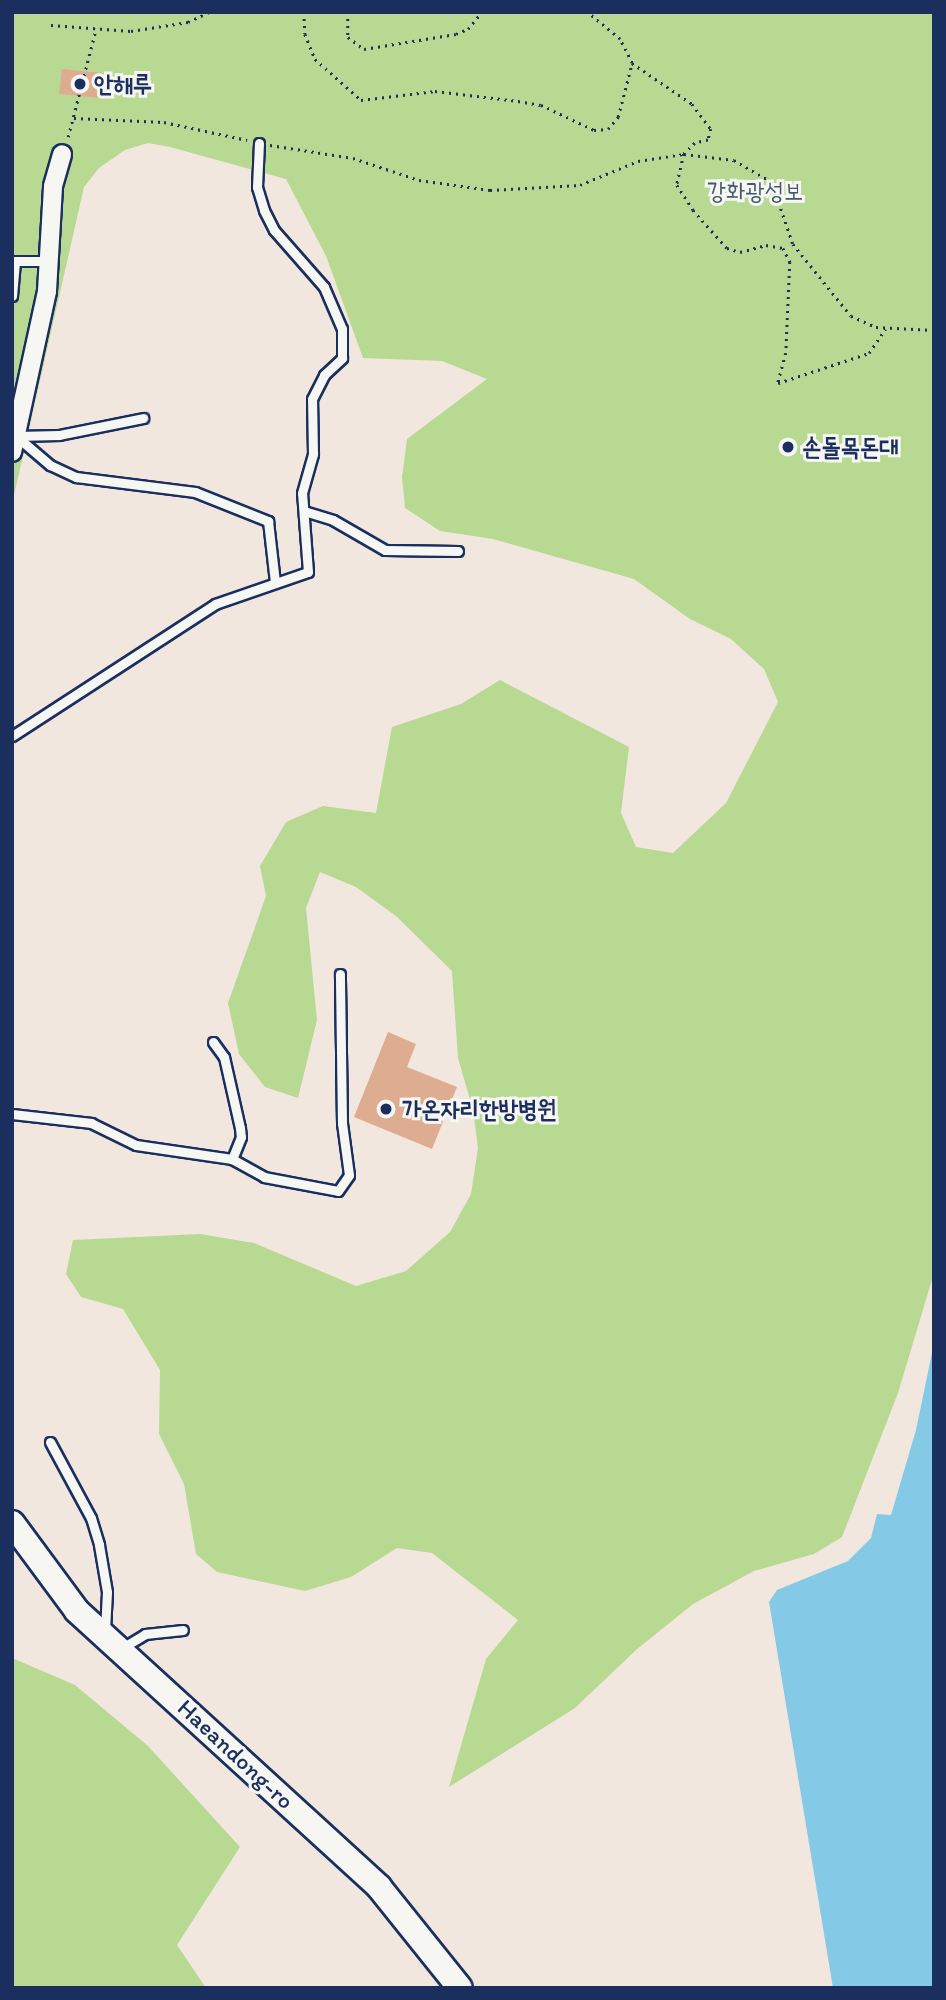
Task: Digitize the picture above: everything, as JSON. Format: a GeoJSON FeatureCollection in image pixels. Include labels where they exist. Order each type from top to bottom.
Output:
{"type":"FeatureCollection","features":[{"type":"Feature","properties":{"kind":"main road","name":"Haeandong-ro"},"geometry":{"type":"LineString","coordinates":[[12,1522],[60,1592],[379,1887],[460,1988]]}},
{"type":"Feature","properties":{"kind":"street"},"geometry":{"type":"LineString","coordinates":[[14,444],[49,261],[53,186],[62,154]]}},
{"type":"Feature","properties":{"kind":"lane"},"geometry":{"type":"LineString","coordinates":[[12,736],[193,616],[236,594],[308,572],[302,492],[313,454],[313,399],[324,375],[342,358],[342,330],[324,287],[274,230],[264,210],[257,187],[259,143]]}},
{"type":"Feature","properties":{"kind":"lane"},"geometry":{"type":"LineString","coordinates":[[12,296],[13,261],[49,261]]}},
{"type":"Feature","properties":{"kind":"lane"},"geometry":{"type":"LineString","coordinates":[[14,444],[143,418]]}},
{"type":"Feature","properties":{"kind":"lane"},"geometry":{"type":"LineString","coordinates":[[14,444],[76,477],[195,492],[268,521],[275,582]]}},
{"type":"Feature","properties":{"kind":"lane"},"geometry":{"type":"LineString","coordinates":[[304,511],[333,520],[385,550],[458,551]]}},
{"type":"Feature","properties":{"kind":"lane"},"geometry":{"type":"LineString","coordinates":[[12,1114],[90,1123],[136,1145],[232,1159],[252,1173],[327,1191],[345,1184],[349,1175],[342,1123],[340,974]]}},
{"type":"Feature","properties":{"kind":"lane"},"geometry":{"type":"LineString","coordinates":[[213,1042],[224,1057],[240,1128],[241,1137],[232,1159]]}},
{"type":"Feature","properties":{"kind":"lane"},"geometry":{"type":"LineString","coordinates":[[50,1442],[91,1518],[99,1545],[113,1643],[145,1634],[183,1630]]}},
{"type":"Feature","properties":{"kind":"path"},"geometry":{"type":"LineString","coordinates":[[51,25],[131,31],[188,22],[209,12]]}},
{"type":"Feature","properties":{"kind":"path"},"geometry":{"type":"LineString","coordinates":[[304,12],[305,34],[315,59],[361,100],[435,90],[541,105],[594,130],[608,129],[618,117],[632,64]]}},
{"type":"Feature","properties":{"kind":"path"},"geometry":{"type":"LineString","coordinates":[[348,12],[348,37],[364,49],[456,34],[468,29],[482,12]]}},
{"type":"Feature","properties":{"kind":"path"},"geometry":{"type":"LineString","coordinates":[[587,12],[620,39],[632,64],[692,104],[711,129],[708,140],[695,143],[684,154],[677,185],[708,229],[727,248],[740,252],[766,245],[783,248],[790,262],[786,353],[778,383],[869,354],[886,327]]}},
{"type":"Feature","properties":{"kind":"path"},"geometry":{"type":"LineString","coordinates":[[62,154],[74,118],[96,29]]}},
{"type":"Feature","properties":{"kind":"path"},"geometry":{"type":"LineString","coordinates":[[74,118],[164,122],[259,143],[353,158],[419,180],[491,190],[580,185],[638,161],[684,154],[734,160],[760,172],[779,195],[793,244],[851,316],[886,327],[934,330]]}},
{"type":"Feature","properties":{"kind":"green space","name":"강화광성보"},"geometry":{"type":"Polygon","coordinates":[[[12,12],[934,12],[934,1273],[898,1393],[842,1537],[814,1554],[754,1571],[693,1604],[636,1650],[575,1708],[449,1787],[486,1659],[518,1620],[432,1553],[397,1548],[351,1577],[305,1591],[217,1572],[196,1554],[184,1484],[159,1434],[160,1370],[123,1309],[81,1297],[66,1274],[73,1240],[200,1234],[254,1243],[356,1286],[406,1271],[450,1232],[471,1194],[478,1148],[473,1110],[458,1058],[452,971],[396,916],[356,887],[320,872],[306,908],[317,1020],[298,1098],[265,1087],[239,1054],[228,1003],[266,896],[260,866],[286,822],[323,806],[376,813],[392,727],[461,704],[500,680],[629,747],[621,813],[636,847],[673,853],[726,803],[778,702],[764,669],[731,639],[690,619],[634,579],[493,539],[440,531],[405,508],[402,477],[407,439],[487,379],[442,361],[363,358],[326,256],[286,179],[170,147],[148,143],[125,150],[99,168],[84,187],[12,504],[12,12]]]}},
{"type":"Feature","properties":{"kind":"green space"},"geometry":{"type":"Polygon","coordinates":[[[12,1658],[75,1685],[148,1746],[240,1847],[177,1945],[206,1988],[12,1988],[12,1658]]]}},
{"type":"Feature","properties":{"kind":"water"},"geometry":{"type":"Polygon","coordinates":[[[934,1343],[934,1988],[833,1988],[769,1602],[777,1590],[848,1561],[871,1538],[877,1514],[891,1515],[916,1430],[934,1343]]]}},
{"type":"Feature","properties":{"kind":"building","name":"안해루"},"geometry":{"type":"Polygon","coordinates":[[[62,69],[101,73],[99,98],[59,94],[62,69]]]}},
{"type":"Feature","properties":{"kind":"building","name":"가온자리한방병원"},"geometry":{"type":"Polygon","coordinates":[[[388,1032],[416,1044],[407,1067],[457,1087],[432,1149],[354,1117],[388,1032]]]}},
{"type":"Feature","properties":{"kind":"place","name":"안해루"},"geometry":{"type":"Point","coordinates":[80,84]}},
{"type":"Feature","properties":{"kind":"place","name":"손돌목돈대"},"geometry":{"type":"Point","coordinates":[788,447]}},
{"type":"Feature","properties":{"kind":"place","name":"가온자리한방병원"},"geometry":{"type":"Point","coordinates":[386,1109]}}]}
